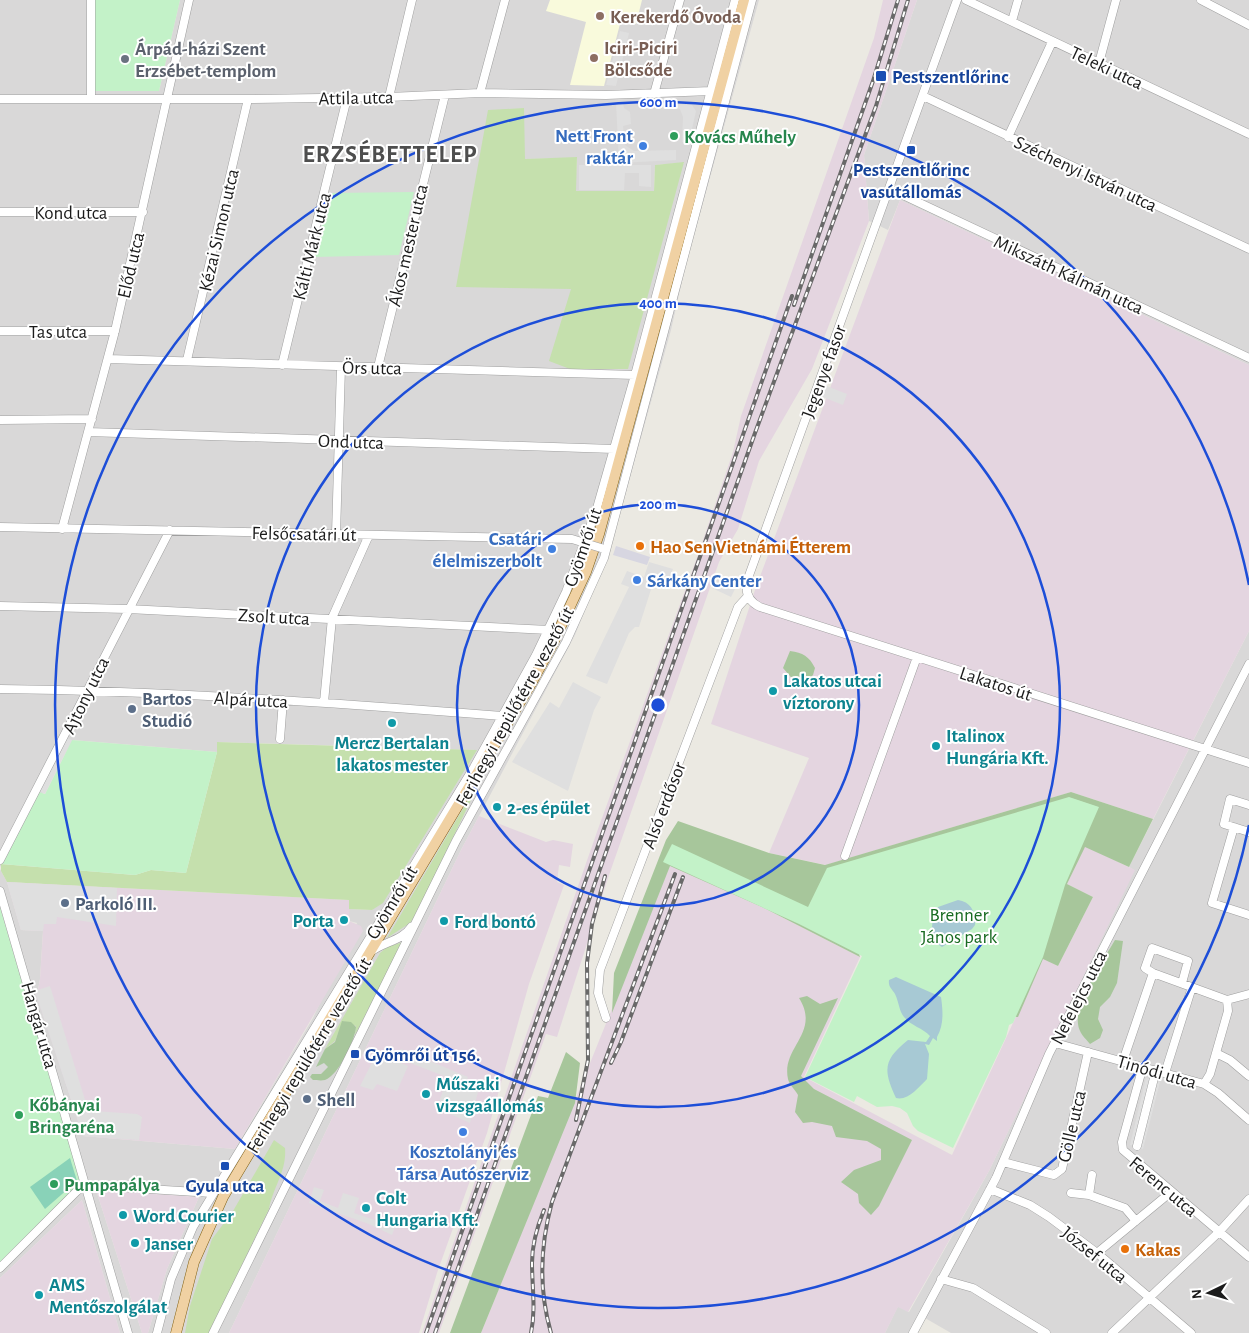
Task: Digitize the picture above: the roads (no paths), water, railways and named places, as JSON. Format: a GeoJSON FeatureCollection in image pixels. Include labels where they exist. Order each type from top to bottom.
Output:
{"type":"FeatureCollection","features":[{"type":"Feature","properties":{"kind":"main road","name":"Ferihegyi repülőtérre vezető út"},"geometry":{"type":"LineString","coordinates":[[176,1333],[194,1262],[220,1203],[529,687],[553,643],[586,572],[599,534],[638,396],[744,0]]}},
{"type":"Feature","properties":{"kind":"street"},"geometry":{"type":"LineString","coordinates":[[91,0],[91,98]]}},
{"type":"Feature","properties":{"kind":"street","name":"Előd utca"},"geometry":{"type":"LineString","coordinates":[[62,528],[115,331],[189,0]]}},
{"type":"Feature","properties":{"kind":"street"},"geometry":{"type":"LineString","coordinates":[[389,97],[412,0]]}},
{"type":"Feature","properties":{"kind":"street"},"geometry":{"type":"LineString","coordinates":[[480,93],[504,0]]}},
{"type":"Feature","properties":{"kind":"street"},"geometry":{"type":"LineString","coordinates":[[654,94],[680,0]]}},
{"type":"Feature","properties":{"kind":"street","name":"Gyömrői út"},"geometry":{"type":"LineString","coordinates":[[157,1333],[166,1296],[183,1250],[212,1194],[287,1076],[502,716],[549,630],[566,592],[586,543],[635,375],[735,0]]}},
{"type":"Feature","properties":{"kind":"street","name":"Gyömrői út"},"geometry":{"type":"LineString","coordinates":[[213,1333],[421,912],[500,758],[566,642],[604,549],[752,0]]}},
{"type":"Feature","properties":{"kind":"street","name":"Jegenye fasor"},"geometry":{"type":"LineString","coordinates":[[748,596],[747,581],[957,0]]}},
{"type":"Feature","properties":{"kind":"street","name":"Teleki utca"},"geometry":{"type":"LineString","coordinates":[[966,0],[1249,134]]}},
{"type":"Feature","properties":{"kind":"street"},"geometry":{"type":"LineString","coordinates":[[1012,21],[1018,0]]}},
{"type":"Feature","properties":{"kind":"street"},"geometry":{"type":"LineString","coordinates":[[1099,63],[1116,0]]}},
{"type":"Feature","properties":{"kind":"street"},"geometry":{"type":"LineString","coordinates":[[1201,0],[1249,25]]}},
{"type":"Feature","properties":{"kind":"street"},"geometry":{"type":"LineString","coordinates":[[1008,136],[1052,42]]}},
{"type":"Feature","properties":{"kind":"street","name":"Attila utca"},"geometry":{"type":"LineString","coordinates":[[0,99],[347,98],[480,93],[654,94],[711,91]]}},
{"type":"Feature","properties":{"kind":"street","name":"Ákos mester utca"},"geometry":{"type":"LineString","coordinates":[[378,367],[444,95]]}},
{"type":"Feature","properties":{"kind":"street","name":"Széchenyi István utca"},"geometry":{"type":"LineString","coordinates":[[923,96],[1249,249]]}},
{"type":"Feature","properties":{"kind":"street","name":"Kálti Márk utca"},"geometry":{"type":"LineString","coordinates":[[282,365],[347,98]]}},
{"type":"Feature","properties":{"kind":"street","name":"Kézai Simon utca"},"geometry":{"type":"LineString","coordinates":[[187,360],[248,99]]}},
{"type":"Feature","properties":{"kind":"street","name":"Mikszáth Kálmán utca"},"geometry":{"type":"LineString","coordinates":[[890,189],[1249,358]]}},
{"type":"Feature","properties":{"kind":"street","name":"Kond utca"},"geometry":{"type":"LineString","coordinates":[[0,212],[143,212]]}},
{"type":"Feature","properties":{"kind":"street","name":"Tas utca"},"geometry":{"type":"LineString","coordinates":[[0,331],[115,331]]}},
{"type":"Feature","properties":{"kind":"street","name":"Örs utca"},"geometry":{"type":"LineString","coordinates":[[108,359],[635,375]]}},
{"type":"Feature","properties":{"kind":"street"},"geometry":{"type":"LineString","coordinates":[[336,534],[341,367]]}},
{"type":"Feature","properties":{"kind":"street"},"geometry":{"type":"LineString","coordinates":[[0,420],[92,419]]}},
{"type":"Feature","properties":{"kind":"street","name":"Ond utca"},"geometry":{"type":"LineString","coordinates":[[88,432],[614,448]]}},
{"type":"Feature","properties":{"kind":"street","name":"Felsőcsatári út"},"geometry":{"type":"LineString","coordinates":[[0,527],[572,539],[604,549]]}},
{"type":"Feature","properties":{"kind":"street","name":"Ajtony utca"},"geometry":{"type":"LineString","coordinates":[[0,860],[170,530]]}},
{"type":"Feature","properties":{"kind":"street"},"geometry":{"type":"LineString","coordinates":[[324,702],[332,618],[369,534]]}},
{"type":"Feature","properties":{"kind":"street","name":"Lakatos út"},"geometry":{"type":"LineString","coordinates":[[748,596],[752,603],[760,607],[1249,763]]}},
{"type":"Feature","properties":{"kind":"street","name":"Alsó erdősor"},"geometry":{"type":"LineString","coordinates":[[606,1018],[598,998],[600,970],[738,607],[748,596]]}},
{"type":"Feature","properties":{"kind":"street","name":"Zsolt utca"},"geometry":{"type":"LineString","coordinates":[[0,606],[128,609],[549,630]]}},
{"type":"Feature","properties":{"kind":"street"},"geometry":{"type":"LineString","coordinates":[[845,856],[917,657]]}},
{"type":"Feature","properties":{"kind":"street","name":"Nefelejcs utca"},"geometry":{"type":"LineString","coordinates":[[913,1333],[990,1189],[1055,1042],[1249,664]]}},
{"type":"Feature","properties":{"kind":"street","name":"Alpár utca"},"geometry":{"type":"LineString","coordinates":[[0,689],[88,691],[324,702],[502,716]]}},
{"type":"Feature","properties":{"kind":"street"},"geometry":{"type":"LineString","coordinates":[[280,739],[284,700]]}},
{"type":"Feature","properties":{"kind":"street"},"geometry":{"type":"LineString","coordinates":[[1249,805],[1230,799],[1224,824],[1249,832]]}},
{"type":"Feature","properties":{"kind":"street"},"geometry":{"type":"LineString","coordinates":[[1234,827],[1212,903],[1249,915]]}},
{"type":"Feature","properties":{"kind":"street","name":"Hangár utca"},"geometry":{"type":"LineString","coordinates":[[0,891],[128,1333]]}},
{"type":"Feature","properties":{"kind":"street","name":"Gyömrői út"},"geometry":{"type":"LineString","coordinates":[[368,953],[380,945],[408,932],[421,912]]}},
{"type":"Feature","properties":{"kind":"street"},"geometry":{"type":"LineString","coordinates":[[1182,984],[1188,961],[1152,948],[1145,968],[1153,973],[1182,984],[1227,1000],[1249,994]]}},
{"type":"Feature","properties":{"kind":"street"},"geometry":{"type":"LineString","coordinates":[[1123,1061],[1153,973]]}},
{"type":"Feature","properties":{"kind":"street"},"geometry":{"type":"LineString","coordinates":[[1165,1072],[1192,987]]}},
{"type":"Feature","properties":{"kind":"street"},"geometry":{"type":"LineString","coordinates":[[1204,1084],[1210,1074],[1228,1010],[1227,1000]]}},
{"type":"Feature","properties":{"kind":"street","name":"Tinódi utca"},"geometry":{"type":"LineString","coordinates":[[1055,1042],[1204,1084],[1218,1093],[1249,1120]]}},
{"type":"Feature","properties":{"kind":"street","name":"Gölle utca"},"geometry":{"type":"LineString","coordinates":[[1003,1162],[1054,1175],[1062,1169],[1088,1052]]}},
{"type":"Feature","properties":{"kind":"street"},"geometry":{"type":"LineString","coordinates":[[1216,1053],[1230,1060],[1249,1076]]}},
{"type":"Feature","properties":{"kind":"street","name":"Ferenc utca"},"geometry":{"type":"LineString","coordinates":[[1142,1066],[1122,1148],[1249,1257]]}},
{"type":"Feature","properties":{"kind":"street"},"geometry":{"type":"LineString","coordinates":[[1137,1146],[1156,1070]]}},
{"type":"Feature","properties":{"kind":"street"},"geometry":{"type":"LineString","coordinates":[[1089,1196],[1092,1175]]}},
{"type":"Feature","properties":{"kind":"street"},"geometry":{"type":"LineString","coordinates":[[0,1268],[76,1191],[86,1185],[212,1194]]}},
{"type":"Feature","properties":{"kind":"street","name":"József utca"},"geometry":{"type":"LineString","coordinates":[[990,1189],[1030,1205],[1097,1254],[1191,1333]]}},
{"type":"Feature","properties":{"kind":"street"},"geometry":{"type":"LineString","coordinates":[[1097,1254],[1171,1192]]}},
{"type":"Feature","properties":{"kind":"street"},"geometry":{"type":"LineString","coordinates":[[1071,1193],[1089,1196],[1125,1208],[1136,1221]]}},
{"type":"Feature","properties":{"kind":"street"},"geometry":{"type":"LineString","coordinates":[[1112,1333],[1219,1232],[1249,1199]]}},
{"type":"Feature","properties":{"kind":"street"},"geometry":{"type":"LineString","coordinates":[[941,1280],[973,1288],[1046,1333]]}},
{"type":"Feature","properties":{"kind":"water"},"geometry":{"type":"Polygon","coordinates":[[[958,900],[963,901],[972,908],[975,916],[975,925],[972,929],[942,947],[931,937],[933,917],[938,907],[958,900]]]}},
{"type":"Feature","properties":{"kind":"water"},"geometry":{"type":"Polygon","coordinates":[[[896,977],[941,997],[942,1013],[942,1023],[937,1041],[933,1038],[929,1045],[925,1044],[929,1054],[927,1079],[913,1093],[900,1098],[896,1098],[887,1073],[890,1060],[908,1040],[926,1042],[930,1036],[910,1023],[902,1015],[895,994],[889,984],[889,980],[896,977]]]}},
{"type":"Feature","properties":{"kind":"railway"},"geometry":{"type":"LineString","coordinates":[[794,305],[873,81],[898,0]]}},
{"type":"Feature","properties":{"kind":"railway"},"geometry":{"type":"LineString","coordinates":[[435,1333],[755,433],[876,106],[908,0]]}},
{"type":"Feature","properties":{"kind":"railway"},"geometry":{"type":"LineString","coordinates":[[426,1333],[792,296]]}},
{"type":"Feature","properties":{"kind":"railway"},"geometry":{"type":"LineString","coordinates":[[551,1333],[544,1300],[542,1267],[545,1235],[552,1202],[675,874]]}},
{"type":"Feature","properties":{"kind":"railway"},"geometry":{"type":"LineString","coordinates":[[576,1120],[588,1060],[587,963],[592,924],[605,876]]}},
{"type":"Feature","properties":{"kind":"railway"},"geometry":{"type":"LineString","coordinates":[[611,1063],[621,1042],[683,877]]}},
{"type":"Feature","properties":{"kind":"railway"},"geometry":{"type":"LineString","coordinates":[[531,1333],[534,1307],[533,1249],[537,1229],[544,1210]]}},
{"type":"Feature","properties":{"kind":"place","name":"Kerekerdő Óvoda"},"geometry":{"type":"Point","coordinates":[600,16]}},
{"type":"Feature","properties":{"kind":"place","name":"Iciri-Piciri Bölcsőde"},"geometry":{"type":"Point","coordinates":[594,58]}},
{"type":"Feature","properties":{"kind":"place","name":"Árpád-házi Szent Erzsébet-templom"},"geometry":{"type":"Point","coordinates":[125,59]}},
{"type":"Feature","properties":{"kind":"place","name":"Pestszentlőrinc"},"geometry":{"type":"Point","coordinates":[881,76]}},
{"type":"Feature","properties":{"kind":"place","name":"Kovács Műhely"},"geometry":{"type":"Point","coordinates":[674,136]}},
{"type":"Feature","properties":{"kind":"place","name":"Nett Front raktár"},"geometry":{"type":"Point","coordinates":[643,146]}},
{"type":"Feature","properties":{"kind":"place","name":"Pestszentlőrinc vasútállomás"},"geometry":{"type":"Point","coordinates":[911,150]}},
{"type":"Feature","properties":{"kind":"place","name":"Hao Sen Vietnámi Étterem"},"geometry":{"type":"Point","coordinates":[640,546]}},
{"type":"Feature","properties":{"kind":"place","name":"Csatári élelmiszerbolt"},"geometry":{"type":"Point","coordinates":[552,549]}},
{"type":"Feature","properties":{"kind":"place","name":"Sárkány Center"},"geometry":{"type":"Point","coordinates":[637,580]}},
{"type":"Feature","properties":{"kind":"place","name":"Lakatos utcai víztorony"},"geometry":{"type":"Point","coordinates":[773,691]}},
{"type":"Feature","properties":{"kind":"place","name":"Bartos Studió"},"geometry":{"type":"Point","coordinates":[132,709]}},
{"type":"Feature","properties":{"kind":"place","name":"Mercz Bertalan lakatos mester"},"geometry":{"type":"Point","coordinates":[392,723]}},
{"type":"Feature","properties":{"kind":"place","name":"Italinox Hungária Kft."},"geometry":{"type":"Point","coordinates":[936,746]}},
{"type":"Feature","properties":{"kind":"place","name":"2-es épület"},"geometry":{"type":"Point","coordinates":[497,807]}},
{"type":"Feature","properties":{"kind":"place","name":"Parkoló III."},"geometry":{"type":"Point","coordinates":[65,903]}},
{"type":"Feature","properties":{"kind":"place","name":"Porta"},"geometry":{"type":"Point","coordinates":[344,920]}},
{"type":"Feature","properties":{"kind":"place","name":"Ford bontó"},"geometry":{"type":"Point","coordinates":[444,921]}},
{"type":"Feature","properties":{"kind":"place","name":"Gyömrői út 156."},"geometry":{"type":"Point","coordinates":[355,1054]}},
{"type":"Feature","properties":{"kind":"place","name":"Műszaki vizsgaállomás"},"geometry":{"type":"Point","coordinates":[426,1094]}},
{"type":"Feature","properties":{"kind":"place","name":"Shell"},"geometry":{"type":"Point","coordinates":[307,1099]}},
{"type":"Feature","properties":{"kind":"place","name":"Kőbányai Bringaréna"},"geometry":{"type":"Point","coordinates":[19,1115]}},
{"type":"Feature","properties":{"kind":"place","name":"Kosztolányi és Társa Autószerviz"},"geometry":{"type":"Point","coordinates":[463,1132]}},
{"type":"Feature","properties":{"kind":"place","name":"Gyula utca"},"geometry":{"type":"Point","coordinates":[225,1166]}},
{"type":"Feature","properties":{"kind":"place","name":"Pumpapálya"},"geometry":{"type":"Point","coordinates":[54,1184]}},
{"type":"Feature","properties":{"kind":"place","name":"Colt Hungaria Kft."},"geometry":{"type":"Point","coordinates":[366,1208]}},
{"type":"Feature","properties":{"kind":"place","name":"Word Courier"},"geometry":{"type":"Point","coordinates":[123,1215]}},
{"type":"Feature","properties":{"kind":"place","name":"Janser"},"geometry":{"type":"Point","coordinates":[135,1243]}},
{"type":"Feature","properties":{"kind":"place","name":"Kakas"},"geometry":{"type":"Point","coordinates":[1125,1249]}},
{"type":"Feature","properties":{"kind":"place","name":"AMS Mentőszolgálat"},"geometry":{"type":"Point","coordinates":[39,1295]}},
{"type":"Feature","properties":{"kind":"district","name":"ERZSÉBETTELEP"},"geometry":{"type":"Point","coordinates":[390,154]}},
{"type":"Feature","properties":{"kind":"park label","name":"Brenner János park"},"geometry":{"type":"Point","coordinates":[959,925]}}]}
